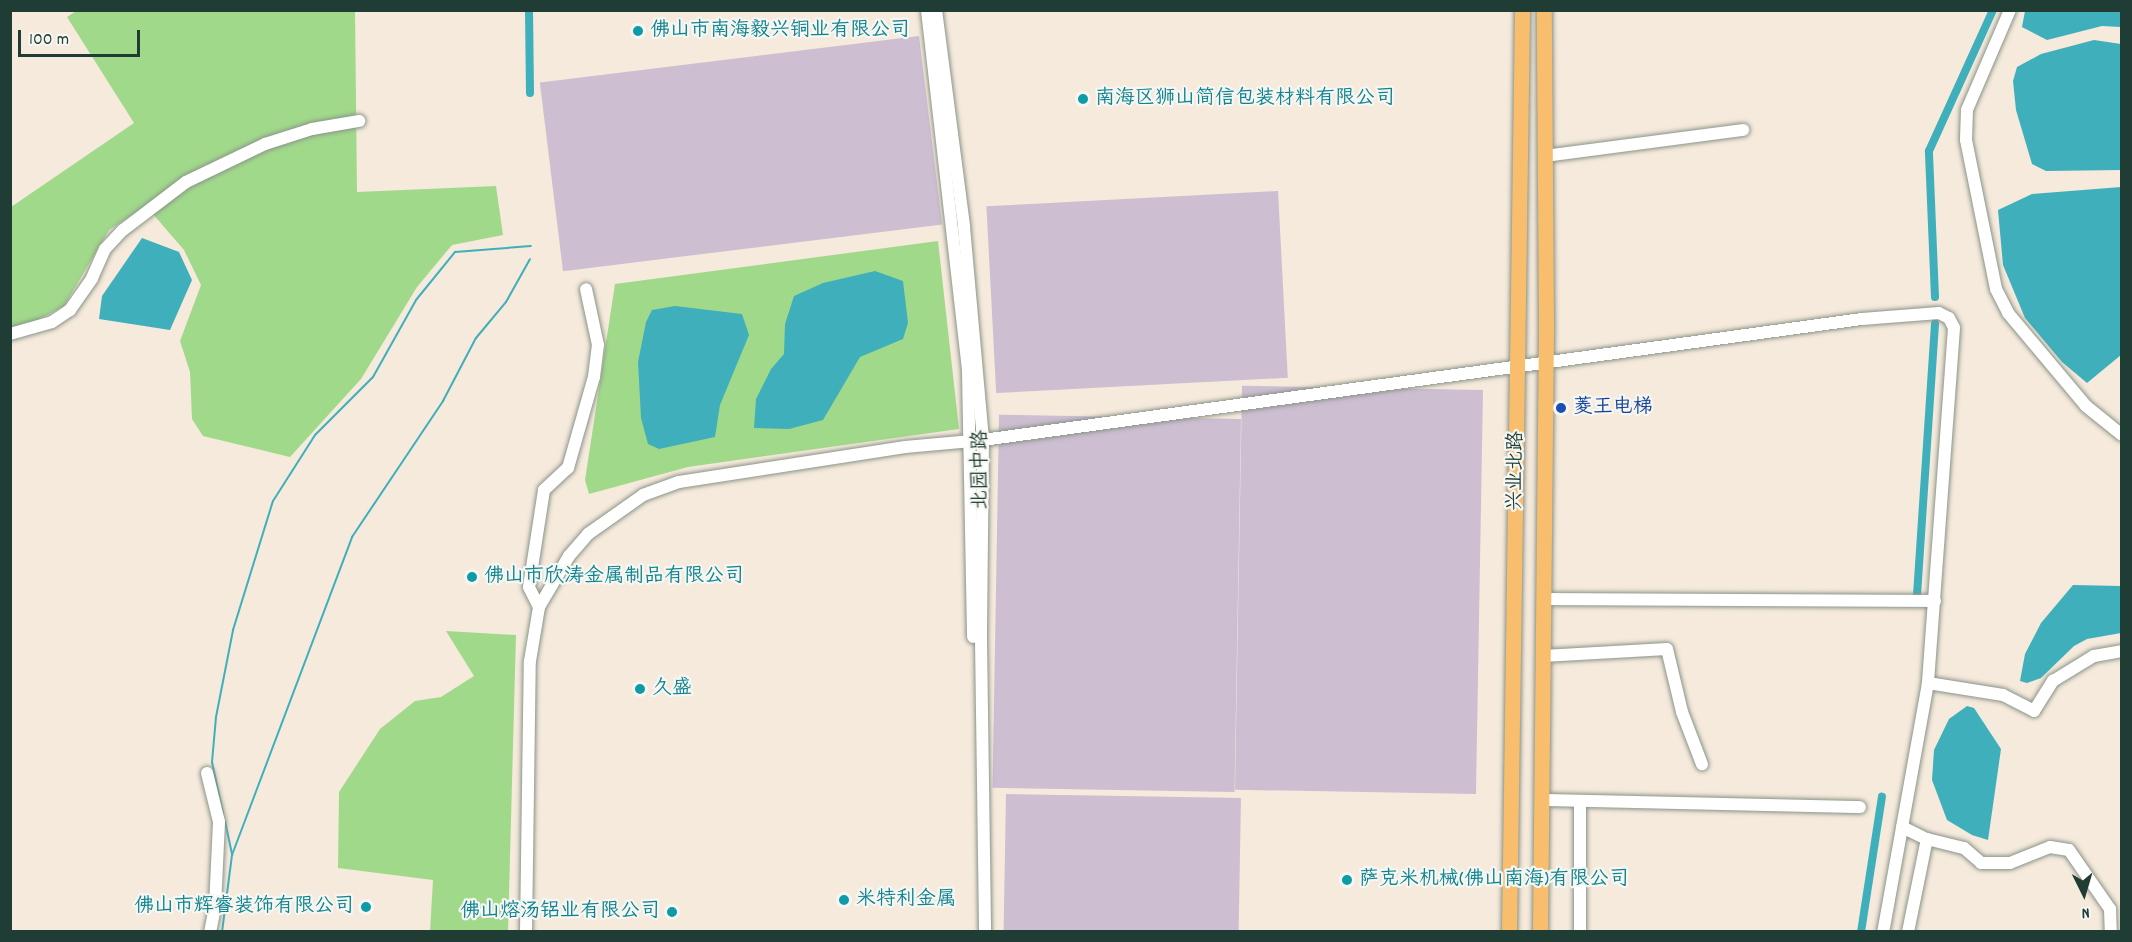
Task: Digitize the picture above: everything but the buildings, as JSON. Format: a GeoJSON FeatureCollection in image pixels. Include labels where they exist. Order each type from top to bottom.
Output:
{"type":"FeatureCollection","features":[{"type":"Feature","properties":{"kind":"main road","name":"兴业北路"},"geometry":{"type":"LineString","coordinates":[[1509,932],[1519,368],[1517,190],[1522,10]]}},
{"type":"Feature","properties":{"kind":"main road","name":"兴业北路"},"geometry":{"type":"LineString","coordinates":[[1539,932],[1546,364],[1544,10]]}},
{"type":"Feature","properties":{"kind":"street","name":"北园中路"},"geometry":{"type":"LineString","coordinates":[[927,10],[956,240],[977,440],[977,932]]}},
{"type":"Feature","properties":{"kind":"street","name":"北园中路"},"geometry":{"type":"LineString","coordinates":[[936,10],[964,227],[977,440],[985,932]]}},
{"type":"Feature","properties":{"kind":"street"},"geometry":{"type":"LineString","coordinates":[[2010,10],[1967,110],[1966,140],[1996,289],[2008,313],[2086,406],[2121,435]]}},
{"type":"Feature","properties":{"kind":"street"},"geometry":{"type":"LineString","coordinates":[[10,334],[52,322],[70,310],[92,278],[105,249],[123,230],[186,182],[265,144],[312,129],[359,121]]}},
{"type":"Feature","properties":{"kind":"street"},"geometry":{"type":"LineString","coordinates":[[1545,156],[1743,130]]}},
{"type":"Feature","properties":{"kind":"street"},"geometry":{"type":"LineString","coordinates":[[539,607],[529,587],[544,490],[568,468],[594,377],[598,345],[586,289]]}},
{"type":"Feature","properties":{"kind":"street"},"geometry":{"type":"LineString","coordinates":[[526,932],[530,661],[539,607],[569,556],[588,534],[643,495],[679,482],[977,440],[1519,368],[1862,319],[1939,313],[1949,318],[1954,328],[1928,683],[1883,932]]}},
{"type":"Feature","properties":{"kind":"street"},"geometry":{"type":"LineString","coordinates":[[1544,599],[1935,601]]}},
{"type":"Feature","properties":{"kind":"street"},"geometry":{"type":"LineString","coordinates":[[1543,656],[1667,649],[1683,712],[1702,764]]}},
{"type":"Feature","properties":{"kind":"street"},"geometry":{"type":"LineString","coordinates":[[1928,683],[2003,695],[2034,711],[2053,681],[2094,656],[2121,651]]}},
{"type":"Feature","properties":{"kind":"street"},"geometry":{"type":"LineString","coordinates":[[207,773],[219,822],[215,907],[210,932]]}},
{"type":"Feature","properties":{"kind":"street"},"geometry":{"type":"LineString","coordinates":[[1542,800],[1860,807]]}},
{"type":"Feature","properties":{"kind":"street"},"geometry":{"type":"LineString","coordinates":[[1580,932],[1581,801]]}},
{"type":"Feature","properties":{"kind":"street"},"geometry":{"type":"LineString","coordinates":[[1902,827],[1927,839],[1964,848],[1981,863],[2010,863],[2050,847],[2069,850],[2110,909],[2111,932]]}},
{"type":"Feature","properties":{"kind":"street"},"geometry":{"type":"LineString","coordinates":[[1908,932],[1927,839]]}},
{"type":"Feature","properties":{"kind":"shaded area"},"geometry":{"type":"Polygon","coordinates":[[[919,36],[942,225],[563,271],[540,83],[919,36]]]}},
{"type":"Feature","properties":{"kind":"shaded area"},"geometry":{"type":"Polygon","coordinates":[[[1278,191],[1288,378],[996,393],[986,206],[1278,191]]]}},
{"type":"Feature","properties":{"kind":"shaded area"},"geometry":{"type":"Polygon","coordinates":[[[1242,386],[1483,390],[1476,794],[1235,790],[1242,386]]]}},
{"type":"Feature","properties":{"kind":"shaded area"},"geometry":{"type":"Polygon","coordinates":[[[999,415],[1241,419],[1234,792],[993,788],[999,415]]]}},
{"type":"Feature","properties":{"kind":"shaded area"},"geometry":{"type":"Polygon","coordinates":[[[1006,794],[1241,798],[1239,932],[1004,931],[1006,794]]]}},
{"type":"Feature","properties":{"kind":"green space"},"geometry":{"type":"Polygon","coordinates":[[[76,11],[355,11],[357,192],[496,186],[503,235],[452,245],[417,287],[361,379],[290,457],[203,436],[192,419],[190,372],[180,341],[201,285],[184,250],[146,206],[109,230],[64,306],[34,322],[11,328],[11,207],[134,123],[67,17],[76,11]]]}},
{"type":"Feature","properties":{"kind":"green space"},"geometry":{"type":"Polygon","coordinates":[[[938,241],[959,429],[688,467],[589,494],[585,480],[615,284],[938,241]]]}},
{"type":"Feature","properties":{"kind":"green space"},"geometry":{"type":"Polygon","coordinates":[[[446,631],[516,635],[508,931],[430,931],[433,880],[338,868],[339,792],[380,729],[415,701],[441,697],[474,676],[446,631]]]}},
{"type":"Feature","properties":{"kind":"water"},"geometry":{"type":"Polygon","coordinates":[[[2025,11],[2121,11],[2121,27],[2102,26],[2047,40],[2022,27],[2025,11]]]}},
{"type":"Feature","properties":{"kind":"water"},"geometry":{"type":"Polygon","coordinates":[[[2094,40],[2121,44],[2121,170],[2046,171],[2032,164],[2016,110],[2013,81],[2017,67],[2041,54],[2094,40]]]}},
{"type":"Feature","properties":{"kind":"water"},"geometry":{"type":"Polygon","coordinates":[[[2121,187],[2121,355],[2087,383],[2062,362],[2025,318],[2003,265],[1998,210],[2032,194],[2121,187]]]}},
{"type":"Feature","properties":{"kind":"water"},"geometry":{"type":"Polygon","coordinates":[[[142,238],[179,252],[192,280],[170,330],[99,319],[102,296],[142,238]]]}},
{"type":"Feature","properties":{"kind":"water"},"geometry":{"type":"Polygon","coordinates":[[[875,271],[903,281],[908,323],[903,339],[860,357],[823,420],[789,429],[754,428],[756,399],[771,369],[784,354],[785,324],[794,296],[823,283],[875,271]]]}},
{"type":"Feature","properties":{"kind":"water"},"geometry":{"type":"Polygon","coordinates":[[[675,306],[742,314],[749,335],[720,405],[715,437],[659,449],[648,444],[641,418],[638,362],[646,322],[652,310],[675,306]]]}},
{"type":"Feature","properties":{"kind":"water"},"geometry":{"type":"Polygon","coordinates":[[[2073,585],[2121,586],[2121,633],[2087,639],[2074,646],[2041,678],[2027,683],[2020,681],[2025,654],[2041,623],[2073,585]]]}},
{"type":"Feature","properties":{"kind":"water"},"geometry":{"type":"Polygon","coordinates":[[[1967,706],[1974,708],[2001,749],[1988,840],[1972,835],[1947,820],[1932,780],[1934,750],[1949,719],[1967,706]]]}},
{"type":"Feature","properties":{"kind":"waterway"},"geometry":{"type":"LineString","coordinates":[[529,10],[530,93]]}},
{"type":"Feature","properties":{"kind":"waterway"},"geometry":{"type":"LineString","coordinates":[[1935,297],[1929,151],[1993,10]]}},
{"type":"Feature","properties":{"kind":"waterway"},"geometry":{"type":"LineString","coordinates":[[223,813],[212,762],[216,717],[233,630],[273,501],[315,435],[373,377],[416,300],[455,252],[531,246]]}},
{"type":"Feature","properties":{"kind":"waterway"},"geometry":{"type":"LineString","coordinates":[[222,932],[232,855],[352,537],[443,401],[476,338],[506,302],[530,259]]}},
{"type":"Feature","properties":{"kind":"waterway"},"geometry":{"type":"LineString","coordinates":[[1917,595],[1935,324]]}},
{"type":"Feature","properties":{"kind":"waterway"},"geometry":{"type":"LineString","coordinates":[[1861,932],[1882,797]]}},
{"type":"Feature","properties":{"kind":"waterway"},"geometry":{"type":"LineString","coordinates":[[225,821],[232,855]]}},
{"type":"Feature","properties":{"kind":"place","name":"佛山市南海毅兴铜业有限公司"},"geometry":{"type":"Point","coordinates":[638,31]}},
{"type":"Feature","properties":{"kind":"place","name":"南海区狮山简信包装材料有限公司"},"geometry":{"type":"Point","coordinates":[1083,99]}},
{"type":"Feature","properties":{"kind":"place","name":"菱王电梯"},"geometry":{"type":"Point","coordinates":[1561,408]}},
{"type":"Feature","properties":{"kind":"place","name":"佛山市欣涛金属制品有限公司"},"geometry":{"type":"Point","coordinates":[472,577]}},
{"type":"Feature","properties":{"kind":"place","name":"久盛"},"geometry":{"type":"Point","coordinates":[640,689]}},
{"type":"Feature","properties":{"kind":"place","name":"萨克米机械(佛山南海)有限公司"},"geometry":{"type":"Point","coordinates":[1347,880]}},
{"type":"Feature","properties":{"kind":"place","name":"米特利金属"},"geometry":{"type":"Point","coordinates":[844,900]}},
{"type":"Feature","properties":{"kind":"place","name":"佛山市辉睿装饰有限公司"},"geometry":{"type":"Point","coordinates":[366,907]}},
{"type":"Feature","properties":{"kind":"place","name":"佛山熔汤铝业有限公司"},"geometry":{"type":"Point","coordinates":[672,912]}}]}
